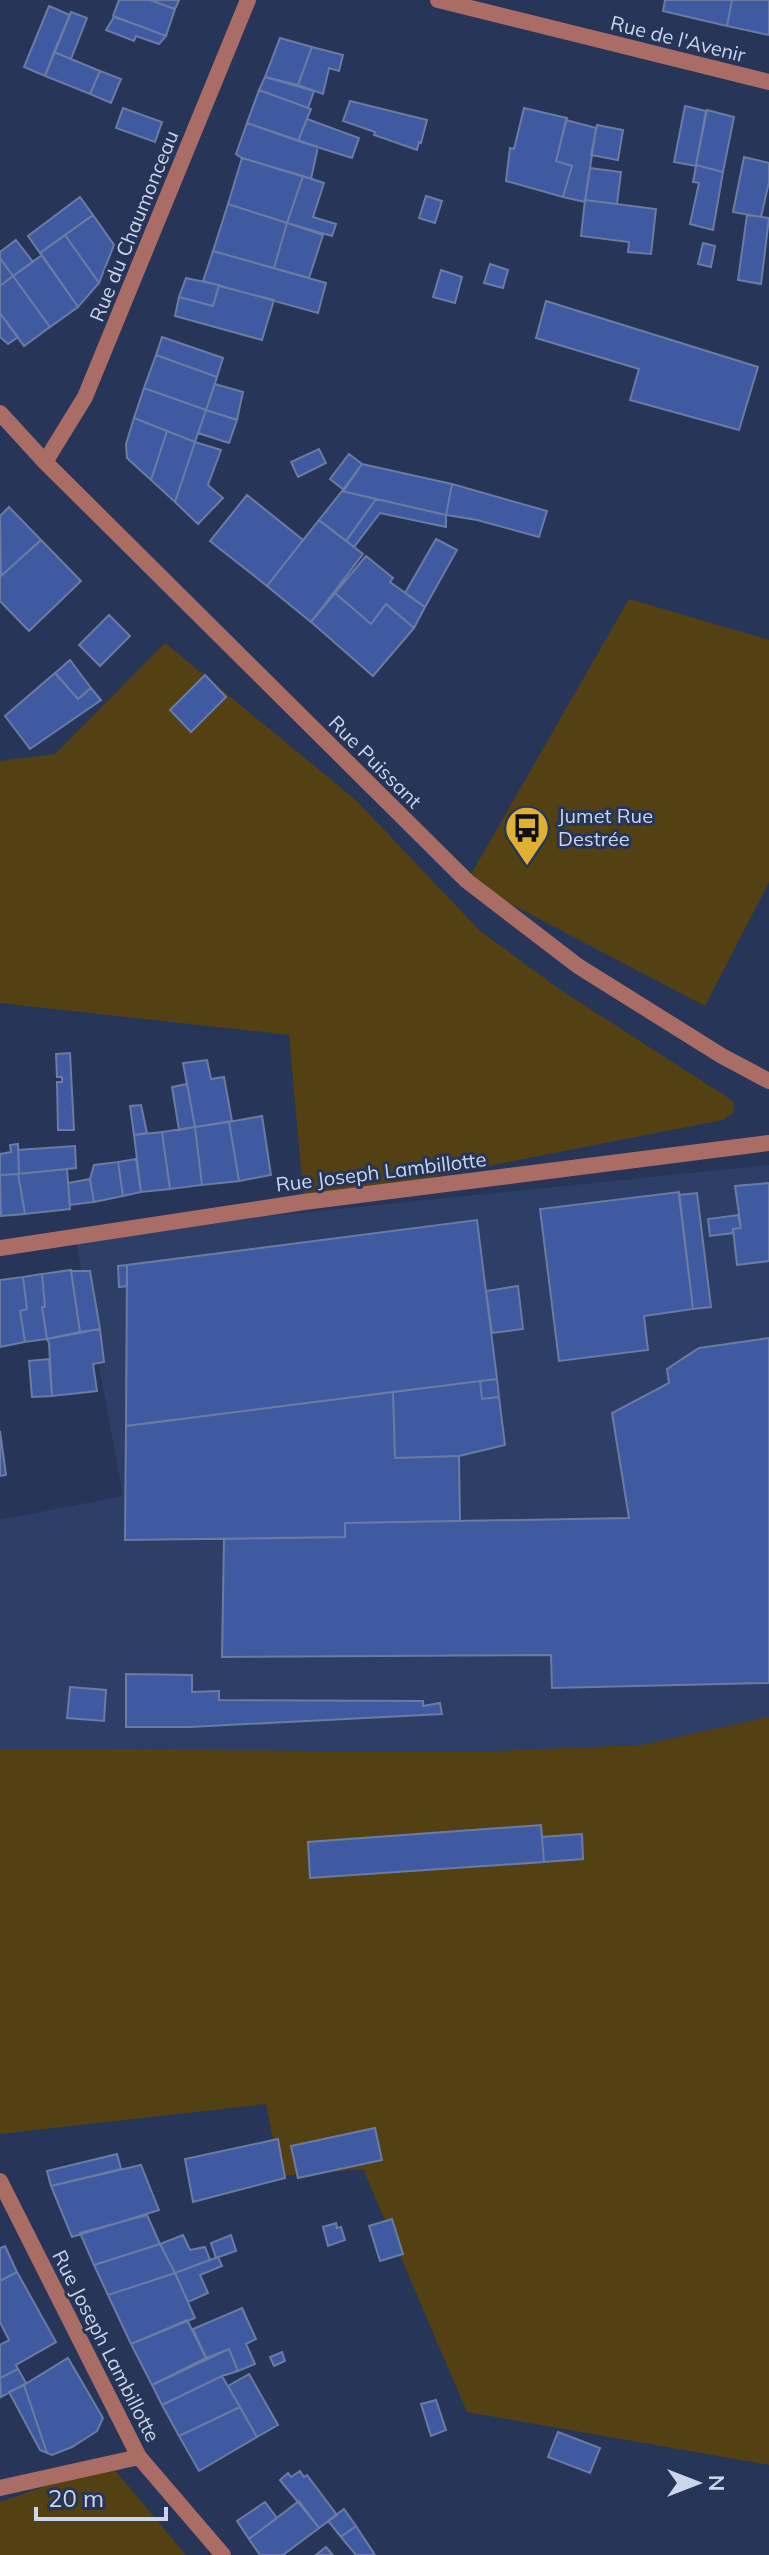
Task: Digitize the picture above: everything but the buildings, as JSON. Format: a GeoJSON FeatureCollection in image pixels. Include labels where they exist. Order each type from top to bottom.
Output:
{"type":"FeatureCollection","features":[{"type":"Feature","properties":{"kind":"street","name":"Rue du Chaumonceau"},"geometry":{"type":"LineString","coordinates":[[45,462],[85,397],[248,0]]}},
{"type":"Feature","properties":{"kind":"street","name":"Rue de l'Avenir"},"geometry":{"type":"LineString","coordinates":[[438,0],[769,82]]}},
{"type":"Feature","properties":{"kind":"street","name":"Rue Puissant"},"geometry":{"type":"LineString","coordinates":[[0,413],[45,462],[467,881],[578,966],[722,1056],[769,1081]]}},
{"type":"Feature","properties":{"kind":"street","name":"Rue Joseph Lambillotte"},"geometry":{"type":"LineString","coordinates":[[0,1248],[304,1202],[769,1143]]}},
{"type":"Feature","properties":{"kind":"street","name":"Rue Joseph Lambillotte"},"geometry":{"type":"LineString","coordinates":[[0,2181],[139,2457],[223,2555]]}},
{"type":"Feature","properties":{"kind":"street"},"geometry":{"type":"LineString","coordinates":[[0,2488],[139,2457]]}},
{"type":"Feature","properties":{"kind":"shaded area"},"geometry":{"type":"Polygon","coordinates":[[[629,599],[769,640],[769,882],[705,1006],[467,881],[629,599]]]}},
{"type":"Feature","properties":{"kind":"shaded area"},"geometry":{"type":"Polygon","coordinates":[[[165,643],[357,801],[479,930],[559,989],[733,1101],[734,1112],[723,1120],[304,1202],[289,1035],[0,1003],[0,761],[55,754],[165,643]]]}},
{"type":"Feature","properties":{"kind":"shaded area"},"geometry":{"type":"Polygon","coordinates":[[[769,1165],[769,1719],[641,1745],[160,1766],[0,1756],[0,1520],[123,1496],[75,1236],[769,1165]]]}},
{"type":"Feature","properties":{"kind":"shaded area"},"geometry":{"type":"Polygon","coordinates":[[[769,1717],[769,2465],[467,2412],[363,2169],[280,2176],[266,2104],[0,2134],[0,1749],[474,1752],[641,1745],[769,1717]]]}},
{"type":"Feature","properties":{"kind":"shaded area"},"geometry":{"type":"Polygon","coordinates":[[[110,2464],[186,2555],[0,2555],[0,2502],[110,2464]]]}},
{"type":"Feature","properties":{"kind":"place","name":"Jumet Rue Destrée"},"geometry":{"type":"Point","coordinates":[527,867]}}]}
